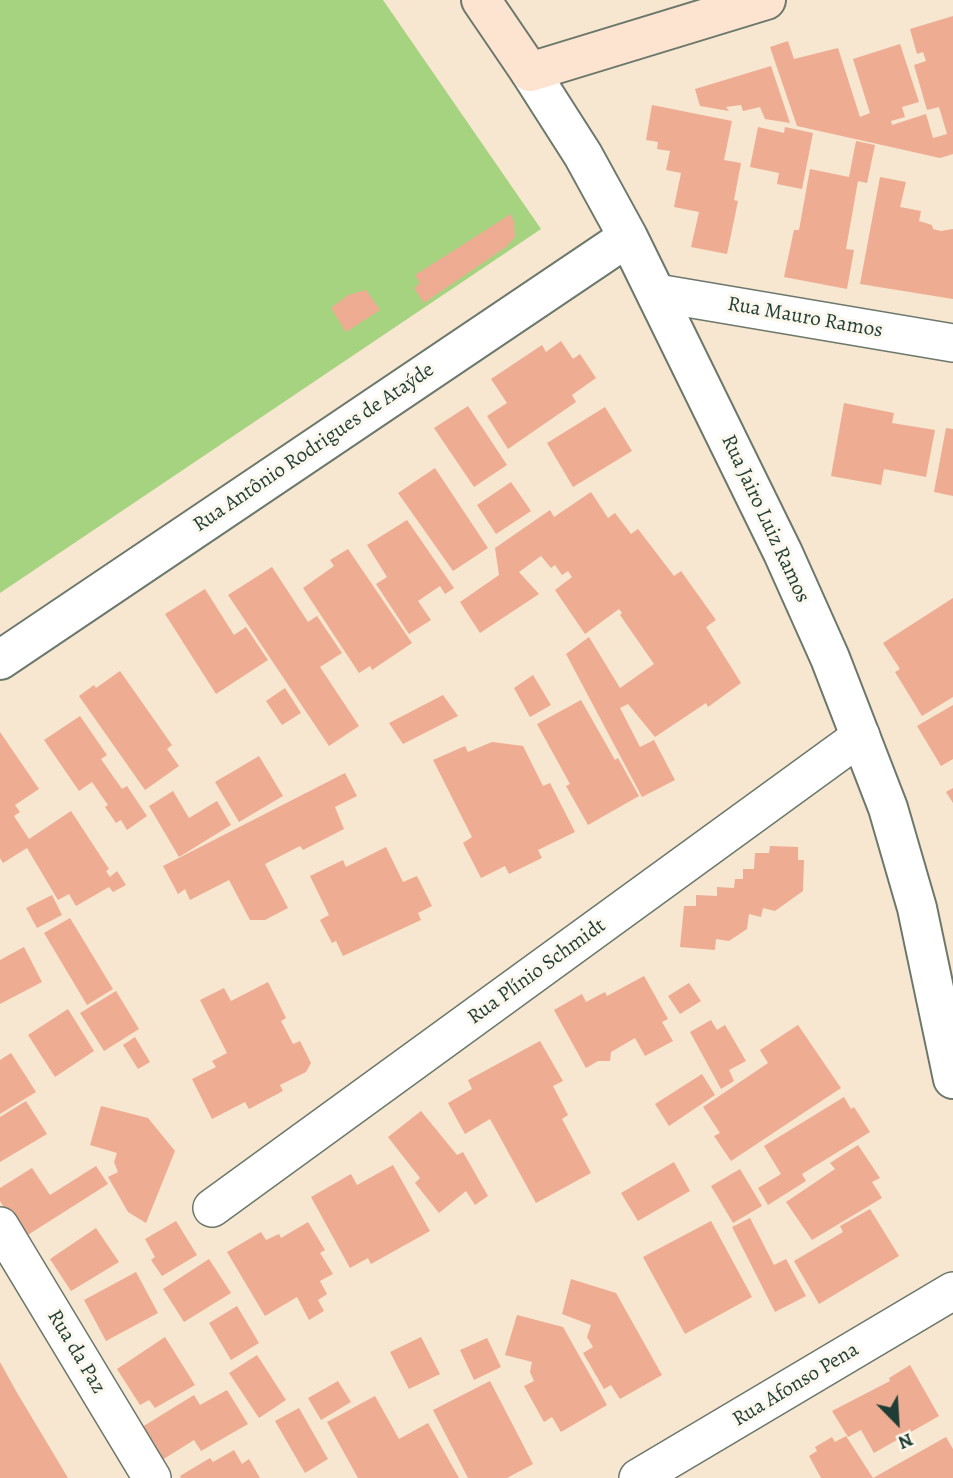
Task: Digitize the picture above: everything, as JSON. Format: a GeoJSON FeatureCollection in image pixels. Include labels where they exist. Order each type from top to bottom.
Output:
{"type":"FeatureCollection","features":[{"type":"Feature","properties":{"kind":"main road","name":"Rua Jairo Luiz Ramos"},"geometry":{"type":"LineString","coordinates":[[481,0],[530,72]]}},
{"type":"Feature","properties":{"kind":"main road"},"geometry":{"type":"LineString","coordinates":[[530,72],[766,0]]}},
{"type":"Feature","properties":{"kind":"street","name":"Rua Jairo Luiz Ramos"},"geometry":{"type":"LineString","coordinates":[[530,72],[583,155],[657,293],[783,553],[830,658],[888,808],[917,908],[953,1079]]}},
{"type":"Feature","properties":{"kind":"street","name":"Rua Antônio Rodrigues de Ataýde"},"geometry":{"type":"LineString","coordinates":[[0,660],[628,237]]}},
{"type":"Feature","properties":{"kind":"street","name":"Rua Mauro Ramos"},"geometry":{"type":"LineString","coordinates":[[657,293],[953,343]]}},
{"type":"Feature","properties":{"kind":"street","name":"Rua Plínio Schmidt"},"geometry":{"type":"LineString","coordinates":[[212,1208],[861,736]]}},
{"type":"Feature","properties":{"kind":"street","name":"Rua da Paz"},"geometry":{"type":"LineString","coordinates":[[0,1226],[152,1478]]}},
{"type":"Feature","properties":{"kind":"street","name":"Rua Afonso Pena"},"geometry":{"type":"LineString","coordinates":[[638,1478],[953,1291]]}},
{"type":"Feature","properties":{"kind":"green space"},"geometry":{"type":"Polygon","coordinates":[[[0,0],[383,0],[541,229],[0,593],[0,0]]]}},
{"type":"Feature","properties":{"kind":"building"},"geometry":{"type":"Polygon","coordinates":[[[953,16],[953,154],[940,158],[797,126],[770,47],[788,41],[794,59],[838,48],[860,117],[870,113],[853,59],[900,44],[919,102],[902,107],[905,117],[891,121],[892,125],[926,114],[933,138],[947,134],[939,107],[927,110],[914,65],[926,61],[923,52],[917,54],[910,29],[953,16]]]}},
{"type":"Feature","properties":{"kind":"building"},"geometry":{"type":"Polygon","coordinates":[[[771,66],[790,123],[765,119],[760,107],[743,111],[741,105],[726,107],[729,111],[700,106],[695,89],[771,66]]]}},
{"type":"Feature","properties":{"kind":"building"},"geometry":{"type":"Polygon","coordinates":[[[652,105],[732,121],[724,160],[741,163],[734,200],[738,201],[727,254],[691,247],[699,212],[674,207],[681,173],[666,170],[670,151],[657,149],[658,142],[646,140],[652,105]]]}},
{"type":"Feature","properties":{"kind":"building"},"geometry":{"type":"Polygon","coordinates":[[[758,127],[784,133],[785,127],[813,133],[802,189],[777,184],[779,173],[750,167],[758,127]]]}},
{"type":"Feature","properties":{"kind":"building"},"geometry":{"type":"Polygon","coordinates":[[[856,141],[875,145],[867,183],[858,181],[846,249],[854,250],[847,289],[784,277],[794,230],[799,230],[810,169],[849,177],[856,141]]]}},
{"type":"Feature","properties":{"kind":"building"},"geometry":{"type":"Polygon","coordinates":[[[880,177],[906,182],[900,207],[921,211],[919,221],[941,231],[953,229],[953,299],[860,284],[880,177]]]}},
{"type":"Feature","properties":{"kind":"building"},"geometry":{"type":"Polygon","coordinates":[[[511,214],[515,237],[506,247],[424,303],[414,288],[420,283],[415,275],[511,214]]]}},
{"type":"Feature","properties":{"kind":"building"},"geometry":{"type":"Polygon","coordinates":[[[366,290],[380,310],[346,332],[331,308],[348,295],[366,290]]]}},
{"type":"Feature","properties":{"kind":"building"},"geometry":{"type":"Polygon","coordinates":[[[561,341],[573,359],[580,354],[596,378],[572,395],[576,402],[508,449],[487,416],[507,403],[491,379],[542,345],[546,352],[561,341]]]}},
{"type":"Feature","properties":{"kind":"building"},"geometry":{"type":"Polygon","coordinates":[[[844,403],[894,413],[892,423],[935,430],[926,477],[884,469],[881,485],[831,476],[844,403]]]}},
{"type":"Feature","properties":{"kind":"building"},"geometry":{"type":"Polygon","coordinates":[[[468,406],[507,465],[474,487],[434,428],[468,406]]]}},
{"type":"Feature","properties":{"kind":"building"},"geometry":{"type":"Polygon","coordinates":[[[605,407],[632,451],[573,487],[547,443],[605,407]]]}},
{"type":"Feature","properties":{"kind":"building"},"geometry":{"type":"Polygon","coordinates":[[[946,428],[953,429],[953,496],[934,492],[946,428]]]}},
{"type":"Feature","properties":{"kind":"building"},"geometry":{"type":"Polygon","coordinates":[[[435,468],[488,548],[453,571],[398,493],[435,468]]]}},
{"type":"Feature","properties":{"kind":"building"},"geometry":{"type":"Polygon","coordinates":[[[511,482],[531,511],[496,534],[477,505],[511,482]]]}},
{"type":"Feature","properties":{"kind":"building"},"geometry":{"type":"Polygon","coordinates":[[[591,492],[608,518],[615,513],[631,534],[638,529],[674,576],[681,571],[716,620],[706,627],[741,683],[708,707],[706,703],[655,737],[628,704],[620,708],[640,747],[654,740],[675,780],[642,797],[566,654],[589,637],[620,688],[654,664],[620,615],[622,613],[619,609],[585,634],[555,590],[572,577],[568,571],[562,575],[555,565],[551,568],[541,556],[519,572],[539,594],[480,633],[460,602],[499,575],[495,548],[550,510],[554,517],[591,492]]]}},
{"type":"Feature","properties":{"kind":"building"},"geometry":{"type":"Polygon","coordinates":[[[407,520],[454,588],[445,594],[440,586],[418,601],[431,620],[409,634],[376,584],[387,577],[367,545],[407,520]]]}},
{"type":"Feature","properties":{"kind":"building"},"geometry":{"type":"Polygon","coordinates":[[[348,549],[412,643],[372,670],[370,666],[359,673],[303,588],[334,566],[330,560],[348,549]]]}},
{"type":"Feature","properties":{"kind":"building"},"geometry":{"type":"Polygon","coordinates":[[[272,567],[308,622],[317,616],[342,653],[320,667],[359,726],[329,746],[228,595],[272,567]]]}},
{"type":"Feature","properties":{"kind":"building"},"geometry":{"type":"Polygon","coordinates":[[[205,589],[234,635],[246,627],[268,660],[216,694],[165,614],[205,589]]]}},
{"type":"Feature","properties":{"kind":"building"},"geometry":{"type":"Polygon","coordinates":[[[953,598],[953,697],[922,716],[895,672],[900,669],[883,643],[953,598]]]}},
{"type":"Feature","properties":{"kind":"building"},"geometry":{"type":"Polygon","coordinates":[[[120,671],[172,745],[167,749],[179,766],[145,790],[79,696],[120,671]]]}},
{"type":"Feature","properties":{"kind":"building"},"geometry":{"type":"Polygon","coordinates":[[[533,675],[551,705],[530,717],[514,688],[533,675]]]}},
{"type":"Feature","properties":{"kind":"building"},"geometry":{"type":"Polygon","coordinates":[[[285,688],[301,713],[282,725],[266,701],[285,688]]]}},
{"type":"Feature","properties":{"kind":"building"},"geometry":{"type":"Polygon","coordinates":[[[443,695],[458,716],[403,744],[389,723],[443,695]]]}},
{"type":"Feature","properties":{"kind":"building"},"geometry":{"type":"Polygon","coordinates":[[[581,700],[639,796],[588,825],[566,786],[570,784],[537,724],[581,700]]]}},
{"type":"Feature","properties":{"kind":"building"},"geometry":{"type":"Polygon","coordinates":[[[953,705],[953,759],[941,766],[917,726],[953,705]]]}},
{"type":"Feature","properties":{"kind":"building"},"geometry":{"type":"Polygon","coordinates":[[[80,716],[107,755],[101,759],[122,789],[127,786],[147,816],[127,830],[121,820],[116,823],[105,807],[108,805],[92,782],[79,791],[44,740],[80,716]]]}},
{"type":"Feature","properties":{"kind":"building"},"geometry":{"type":"Polygon","coordinates":[[[0,732],[39,789],[15,805],[20,812],[14,816],[29,839],[71,811],[109,869],[106,871],[110,877],[117,871],[126,885],[113,892],[109,887],[76,906],[69,894],[58,900],[27,848],[3,863],[0,858],[0,732]]]}},
{"type":"Feature","properties":{"kind":"building"},"geometry":{"type":"Polygon","coordinates":[[[492,742],[523,746],[543,786],[550,783],[575,832],[538,850],[542,858],[509,874],[505,866],[481,878],[463,843],[472,837],[433,760],[465,746],[468,752],[492,742]]]}},
{"type":"Feature","properties":{"kind":"building"},"geometry":{"type":"Polygon","coordinates":[[[259,756],[283,796],[239,822],[215,782],[259,756]]]}},
{"type":"Feature","properties":{"kind":"building"},"geometry":{"type":"Polygon","coordinates":[[[345,773],[357,796],[335,807],[344,829],[303,850],[300,846],[265,864],[288,908],[265,920],[250,920],[229,880],[190,900],[185,889],[178,894],[163,866],[345,773]]]}},
{"type":"Feature","properties":{"kind":"building"},"geometry":{"type":"Polygon","coordinates":[[[953,788],[953,803],[946,792],[953,788]]]}},
{"type":"Feature","properties":{"kind":"building"},"geometry":{"type":"Polygon","coordinates":[[[173,791],[189,818],[217,801],[231,825],[179,857],[149,806],[173,791]]]}},
{"type":"Feature","properties":{"kind":"building"},"geometry":{"type":"Polygon","coordinates":[[[770,846],[798,847],[798,860],[804,860],[803,891],[775,911],[763,908],[761,917],[749,914],[747,929],[729,941],[716,939],[715,950],[680,947],[684,906],[696,906],[696,895],[717,896],[717,887],[734,888],[735,879],[743,879],[743,869],[754,869],[755,853],[769,853],[770,846]]]}},
{"type":"Feature","properties":{"kind":"building"},"geometry":{"type":"Polygon","coordinates":[[[386,847],[403,882],[417,876],[432,906],[418,913],[421,920],[343,956],[336,941],[332,943],[320,920],[329,915],[310,876],[343,860],[346,867],[386,847]]]}},
{"type":"Feature","properties":{"kind":"building"},"geometry":{"type":"Polygon","coordinates":[[[52,895],[62,915],[37,928],[26,908],[52,895]]]}},
{"type":"Feature","properties":{"kind":"building"},"geometry":{"type":"Polygon","coordinates":[[[70,918],[113,989],[87,1005],[44,933],[70,918]]]}},
{"type":"Feature","properties":{"kind":"building"},"geometry":{"type":"Polygon","coordinates":[[[24,947],[42,982],[0,1004],[0,960],[24,947]]]}},
{"type":"Feature","properties":{"kind":"building"},"geometry":{"type":"Polygon","coordinates":[[[644,976],[668,1019],[662,1022],[673,1041],[645,1056],[635,1038],[611,1052],[610,1061],[598,1061],[586,1068],[554,1010],[582,994],[586,1002],[605,992],[607,996],[644,976]]]}},
{"type":"Feature","properties":{"kind":"building"},"geometry":{"type":"Polygon","coordinates":[[[268,982],[286,1018],[281,1021],[293,1044],[300,1041],[311,1063],[306,1072],[280,1085],[283,1091],[249,1109],[245,1102],[212,1119],[192,1079],[216,1067],[212,1061],[227,1053],[200,1000],[224,988],[231,1001],[268,982]]]}},
{"type":"Feature","properties":{"kind":"building"},"geometry":{"type":"Polygon","coordinates":[[[689,983],[701,1001],[680,1014],[668,996],[689,983]]]}},
{"type":"Feature","properties":{"kind":"building"},"geometry":{"type":"Polygon","coordinates":[[[116,991],[139,1029],[104,1051],[80,1013],[116,991]]]}},
{"type":"Feature","properties":{"kind":"building"},"geometry":{"type":"Polygon","coordinates":[[[68,1009],[94,1051],[55,1077],[28,1035],[68,1009]]]}},
{"type":"Feature","properties":{"kind":"building"},"geometry":{"type":"Polygon","coordinates":[[[711,1020],[717,1030],[725,1025],[746,1061],[729,1070],[734,1081],[721,1089],[690,1032],[711,1020]]]}},
{"type":"Feature","properties":{"kind":"building"},"geometry":{"type":"Polygon","coordinates":[[[798,1025],[841,1088],[731,1161],[714,1136],[720,1133],[703,1107],[768,1063],[760,1050],[798,1025]]]}},
{"type":"Feature","properties":{"kind":"building"},"geometry":{"type":"Polygon","coordinates":[[[135,1037],[150,1062],[138,1069],[123,1045],[135,1037]]]}},
{"type":"Feature","properties":{"kind":"building"},"geometry":{"type":"Polygon","coordinates":[[[540,1041],[563,1081],[553,1086],[568,1115],[562,1119],[591,1173],[536,1203],[490,1119],[465,1134],[448,1103],[472,1089],[468,1080],[540,1041]]]}},
{"type":"Feature","properties":{"kind":"building"},"geometry":{"type":"Polygon","coordinates":[[[11,1053],[36,1092],[0,1114],[0,1060],[11,1053]]]}},
{"type":"Feature","properties":{"kind":"building"},"geometry":{"type":"Polygon","coordinates":[[[702,1074],[715,1095],[669,1126],[655,1104],[702,1074]]]}},
{"type":"Feature","properties":{"kind":"building"},"geometry":{"type":"Polygon","coordinates":[[[844,1097],[870,1132],[802,1174],[806,1181],[768,1205],[758,1188],[781,1174],[764,1146],[844,1097]]]}},
{"type":"Feature","properties":{"kind":"building"},"geometry":{"type":"Polygon","coordinates":[[[26,1101],[47,1134],[0,1162],[0,1117],[26,1101]]]}},
{"type":"Feature","properties":{"kind":"building"},"geometry":{"type":"Polygon","coordinates":[[[101,1106],[148,1118],[175,1151],[146,1223],[128,1212],[108,1177],[118,1172],[114,1162],[117,1153],[90,1145],[101,1106]]]}},
{"type":"Feature","properties":{"kind":"building"},"geometry":{"type":"Polygon","coordinates":[[[421,1111],[457,1155],[463,1152],[488,1196],[475,1205],[466,1191],[439,1213],[415,1183],[420,1178],[388,1137],[421,1111]]]}},
{"type":"Feature","properties":{"kind":"building"},"geometry":{"type":"Polygon","coordinates":[[[858,1145],[880,1178],[872,1182],[882,1198],[812,1240],[786,1202],[835,1169],[830,1163],[858,1145]]]}},
{"type":"Feature","properties":{"kind":"building"},"geometry":{"type":"Polygon","coordinates":[[[674,1162],[690,1191],[638,1221],[621,1193],[674,1162]]]}},
{"type":"Feature","properties":{"kind":"building"},"geometry":{"type":"Polygon","coordinates":[[[393,1165],[430,1231],[371,1264],[368,1258],[350,1268],[311,1197],[351,1174],[357,1185],[393,1165]]]}},
{"type":"Feature","properties":{"kind":"building"},"geometry":{"type":"Polygon","coordinates":[[[96,1166],[108,1184],[23,1238],[0,1201],[0,1188],[32,1168],[50,1195],[96,1166]]]}},
{"type":"Feature","properties":{"kind":"building"},"geometry":{"type":"Polygon","coordinates":[[[740,1169],[762,1206],[733,1223],[711,1186],[740,1169]]]}},
{"type":"Feature","properties":{"kind":"building"},"geometry":{"type":"Polygon","coordinates":[[[870,1209],[899,1256],[819,1304],[794,1261],[843,1232],[840,1226],[870,1209]]]}},
{"type":"Feature","properties":{"kind":"building"},"geometry":{"type":"Polygon","coordinates":[[[750,1218],[774,1265],[786,1259],[806,1296],[775,1312],[732,1227],[750,1218]]]}},
{"type":"Feature","properties":{"kind":"building"},"geometry":{"type":"Polygon","coordinates":[[[176,1221],[197,1255],[162,1276],[151,1260],[155,1257],[145,1239],[176,1221]]]}},
{"type":"Feature","properties":{"kind":"building"},"geometry":{"type":"Polygon","coordinates":[[[711,1221],[752,1297],[685,1334],[643,1257],[711,1221]]]}},
{"type":"Feature","properties":{"kind":"building"},"geometry":{"type":"Polygon","coordinates":[[[308,1222],[325,1250],[320,1253],[333,1274],[320,1281],[327,1294],[318,1300],[324,1311],[309,1320],[297,1297],[265,1316],[227,1252],[261,1232],[266,1240],[279,1234],[281,1238],[308,1222]]]}},
{"type":"Feature","properties":{"kind":"building"},"geometry":{"type":"Polygon","coordinates":[[[96,1228],[119,1262],[71,1291],[50,1259],[96,1228]]]}},
{"type":"Feature","properties":{"kind":"building"},"geometry":{"type":"Polygon","coordinates":[[[209,1259],[231,1293],[184,1322],[163,1289],[209,1259]]]}},
{"type":"Feature","properties":{"kind":"building"},"geometry":{"type":"Polygon","coordinates":[[[136,1272],[158,1313],[106,1341],[84,1300],[136,1272]]]}},
{"type":"Feature","properties":{"kind":"building"},"geometry":{"type":"Polygon","coordinates":[[[571,1279],[616,1293],[662,1375],[620,1399],[611,1385],[604,1389],[583,1353],[593,1347],[587,1337],[591,1325],[562,1314],[571,1279]]]}},
{"type":"Feature","properties":{"kind":"building"},"geometry":{"type":"Polygon","coordinates":[[[237,1306],[259,1343],[231,1360],[209,1323],[237,1306]]]}},
{"type":"Feature","properties":{"kind":"building"},"geometry":{"type":"Polygon","coordinates":[[[517,1315],[563,1327],[607,1405],[561,1432],[552,1417],[544,1422],[524,1386],[534,1381],[530,1372],[532,1362],[505,1355],[517,1315]]]}},
{"type":"Feature","properties":{"kind":"building"},"geometry":{"type":"Polygon","coordinates":[[[165,1337],[195,1385],[155,1408],[149,1400],[140,1405],[117,1369],[165,1337]]]}},
{"type":"Feature","properties":{"kind":"building"},"geometry":{"type":"Polygon","coordinates":[[[421,1337],[440,1374],[409,1389],[390,1352],[421,1337]]]}},
{"type":"Feature","properties":{"kind":"building"},"geometry":{"type":"Polygon","coordinates":[[[487,1338],[501,1367],[474,1380],[460,1350],[487,1338]]]}},
{"type":"Feature","properties":{"kind":"building"},"geometry":{"type":"Polygon","coordinates":[[[257,1355],[286,1400],[259,1418],[229,1373],[257,1355]]]}},
{"type":"Feature","properties":{"kind":"building"},"geometry":{"type":"Polygon","coordinates":[[[0,1362],[16,1391],[68,1478],[0,1478],[0,1362]]]}},
{"type":"Feature","properties":{"kind":"building"},"geometry":{"type":"Polygon","coordinates":[[[910,1365],[939,1416],[874,1453],[861,1430],[848,1437],[832,1411],[890,1381],[889,1378],[910,1365]]]}},
{"type":"Feature","properties":{"kind":"building"},"geometry":{"type":"Polygon","coordinates":[[[338,1381],[351,1402],[321,1420],[308,1398],[338,1381]]]}},
{"type":"Feature","properties":{"kind":"building"},"geometry":{"type":"Polygon","coordinates":[[[490,1381],[533,1464],[507,1478],[468,1478],[433,1410],[490,1381]]]}},
{"type":"Feature","properties":{"kind":"building"},"geometry":{"type":"Polygon","coordinates":[[[227,1390],[248,1424],[201,1451],[194,1440],[162,1460],[142,1427],[194,1395],[200,1405],[227,1390]]]}},
{"type":"Feature","properties":{"kind":"building"},"geometry":{"type":"Polygon","coordinates":[[[375,1396],[399,1439],[428,1423],[459,1478],[358,1478],[327,1422],[375,1396]]]}},
{"type":"Feature","properties":{"kind":"building"},"geometry":{"type":"Polygon","coordinates":[[[299,1408],[328,1459],[305,1473],[275,1421],[299,1408]]]}},
{"type":"Feature","properties":{"kind":"building"},"geometry":{"type":"Polygon","coordinates":[[[846,1436],[873,1478],[821,1478],[809,1456],[817,1451],[815,1447],[832,1437],[835,1442],[846,1436]]]}},
{"type":"Feature","properties":{"kind":"building"},"geometry":{"type":"Polygon","coordinates":[[[946,1437],[953,1449],[953,1478],[873,1478],[946,1437]]]}},
{"type":"Feature","properties":{"kind":"building"},"geometry":{"type":"Polygon","coordinates":[[[234,1450],[242,1464],[249,1459],[260,1478],[181,1478],[180,1476],[210,1458],[213,1462],[234,1450]]]}}]}
